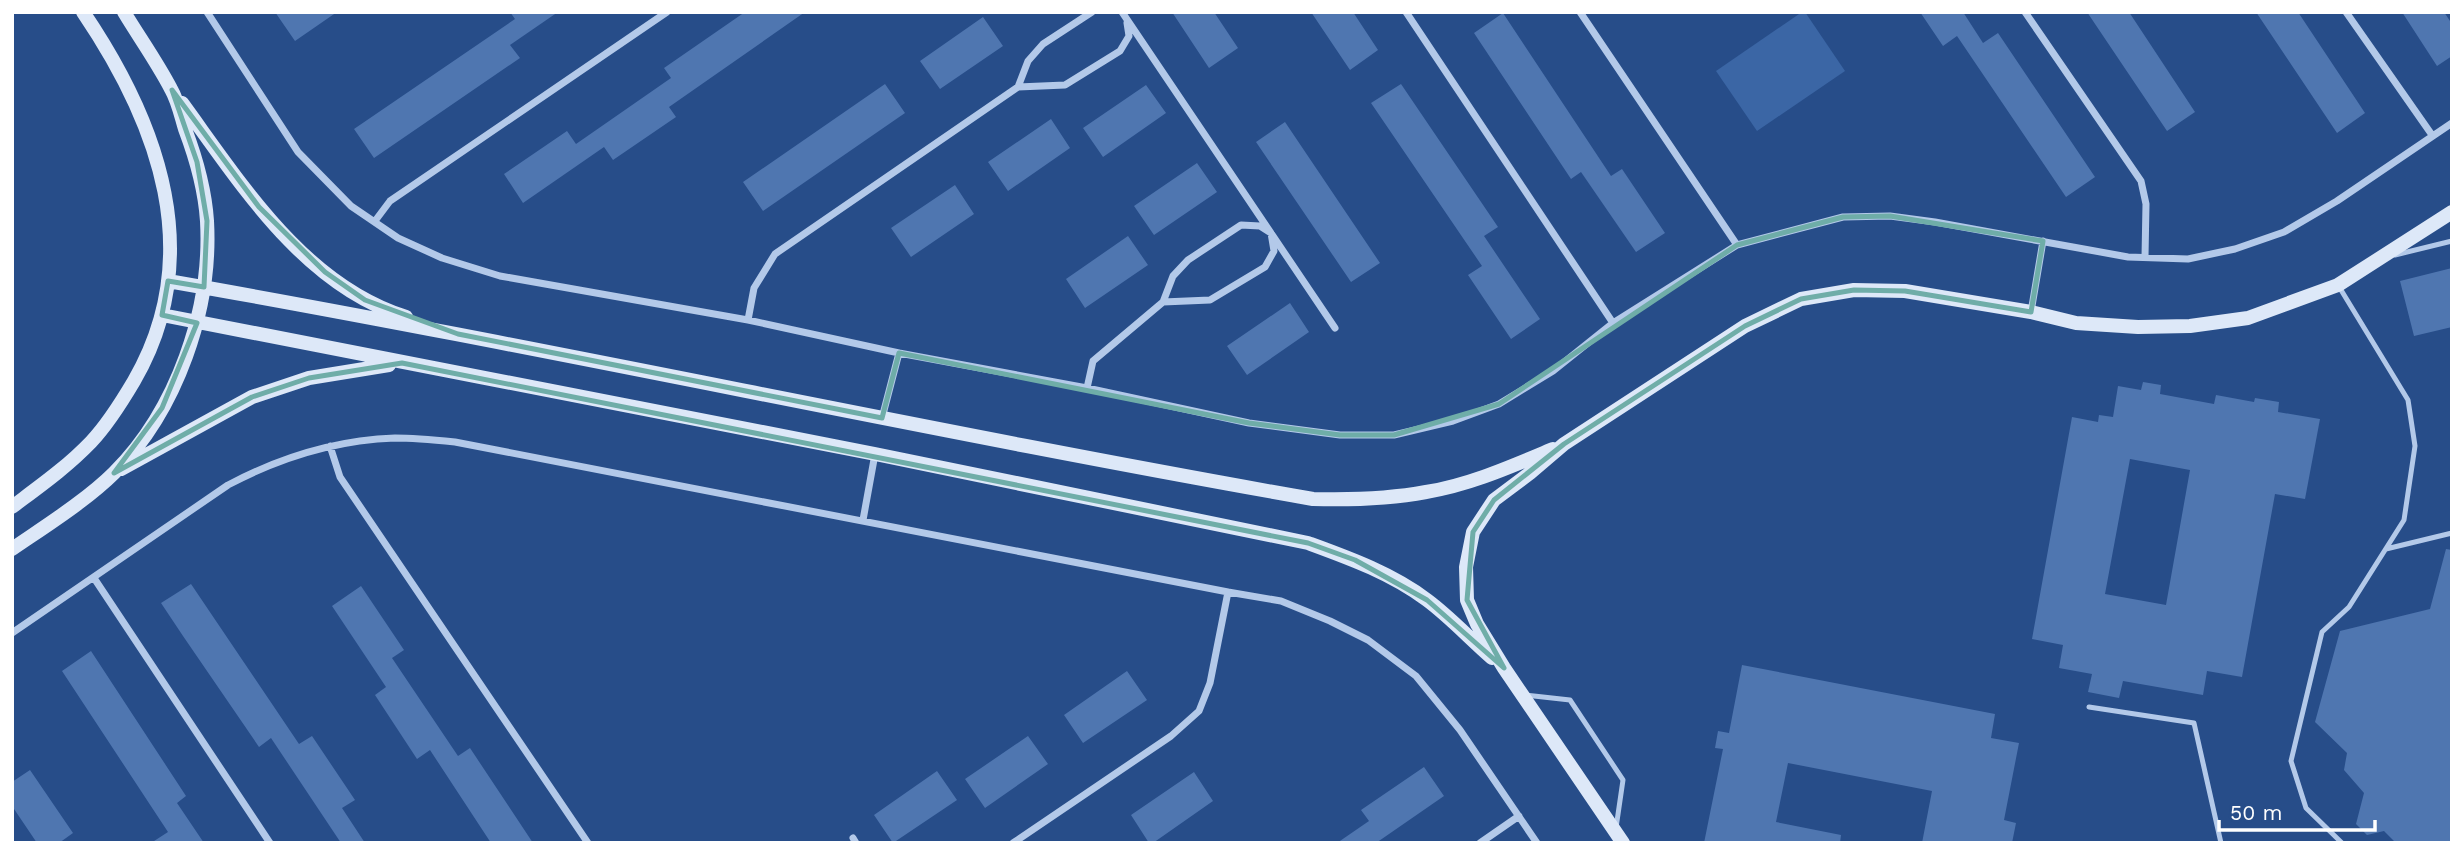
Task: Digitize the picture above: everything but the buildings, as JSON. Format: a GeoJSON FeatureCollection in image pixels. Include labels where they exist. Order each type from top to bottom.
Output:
{"type":"FeatureCollection","features":[{"type":"Feature","properties":{"kind":"main road"},"geometry":{"type":"LineString","coordinates":[[12,507],[65,468],[93,440],[118,409],[140,371],[157,333],[168,281],[170,227],[154,146],[131,94],[83,12]]}},
{"type":"Feature","properties":{"kind":"main road"},"geometry":{"type":"LineString","coordinates":[[124,12],[172,90],[259,207],[290,241],[324,272],[365,300],[397,315],[457,334]]}},
{"type":"Feature","properties":{"kind":"main road"},"geometry":{"type":"LineString","coordinates":[[114,473],[143,439],[162,408],[197,323],[204,287],[207,221],[197,162],[172,90]]}},
{"type":"Feature","properties":{"kind":"main road"},"geometry":{"type":"LineString","coordinates":[[1619,837],[1504,668],[1477,624],[1467,600],[1466,567],[1474,532],[1494,500],[1564,444],[1745,326],[1801,299],[1854,290],[1905,291],[2031,312],[2076,323],[2138,327],[2190,326],[2248,318],[2338,285],[2452,212]]}},
{"type":"Feature","properties":{"kind":"main road"},"geometry":{"type":"LineString","coordinates":[[168,281],[1313,499],[1356,500],[1427,492],[1497,472],[1564,444]]}},
{"type":"Feature","properties":{"kind":"main road"},"geometry":{"type":"LineString","coordinates":[[162,315],[875,454],[1308,543],[1355,560],[1416,593],[1504,668]]}},
{"type":"Feature","properties":{"kind":"main road"},"geometry":{"type":"LineString","coordinates":[[12,549],[114,473],[252,397],[309,378],[402,363]]}},
{"type":"Feature","properties":{"kind":"street"},"geometry":{"type":"LineString","coordinates":[[207,12],[298,152],[351,206],[398,238],[442,258],[500,276],[748,320],[1249,423],[1340,435],[1394,435],[1453,421],[1499,404],[1553,371],[1613,323],[1737,244],[1843,218],[1890,216],[2128,257],[2188,258],[2235,249],[2284,232],[2337,201],[2452,123]]}},
{"type":"Feature","properties":{"kind":"street"},"geometry":{"type":"LineString","coordinates":[[375,222],[390,201],[667,12]]}},
{"type":"Feature","properties":{"kind":"street"},"geometry":{"type":"LineString","coordinates":[[1018,87],[1028,61],[1043,44],[1092,12]]}},
{"type":"Feature","properties":{"kind":"street"},"geometry":{"type":"LineString","coordinates":[[1406,12],[1613,323]]}},
{"type":"Feature","properties":{"kind":"street"},"geometry":{"type":"LineString","coordinates":[[1580,12],[1737,244]]}},
{"type":"Feature","properties":{"kind":"street"},"geometry":{"type":"LineString","coordinates":[[2025,12],[2141,181],[2146,204],[2145,257]]}},
{"type":"Feature","properties":{"kind":"street"},"geometry":{"type":"LineString","coordinates":[[2346,12],[2432,135]]}},
{"type":"Feature","properties":{"kind":"street"},"geometry":{"type":"LineString","coordinates":[[748,320],[754,288],[775,254],[1018,87],[1065,85],[1120,51],[1129,36],[1122,14]]}},
{"type":"Feature","properties":{"kind":"street"},"geometry":{"type":"LineString","coordinates":[[1122,14],[1335,328]]}},
{"type":"Feature","properties":{"kind":"street"},"geometry":{"type":"LineString","coordinates":[[1087,388],[1093,361],[1163,302],[1173,276],[1188,260],[1241,225],[1260,226],[1271,233],[1274,251],[1265,267],[1210,300],[1163,302]]}},
{"type":"Feature","properties":{"kind":"street"},"geometry":{"type":"LineString","coordinates":[[2031,312],[2043,241]]}},
{"type":"Feature","properties":{"kind":"street"},"geometry":{"type":"LineString","coordinates":[[882,418],[899,353]]}},
{"type":"Feature","properties":{"kind":"street"},"geometry":{"type":"LineString","coordinates":[[12,633],[228,485],[255,471],[330,446],[394,438],[455,442],[1281,601],[1368,640],[1416,676],[1460,730],[1537,843]]}},
{"type":"Feature","properties":{"kind":"street"},"geometry":{"type":"LineString","coordinates":[[330,446],[340,477],[587,843]]}},
{"type":"Feature","properties":{"kind":"street"},"geometry":{"type":"LineString","coordinates":[[863,520],[875,454]]}},
{"type":"Feature","properties":{"kind":"street"},"geometry":{"type":"LineString","coordinates":[[94,578],[271,843]]}},
{"type":"Feature","properties":{"kind":"street"},"geometry":{"type":"LineString","coordinates":[[1013,843],[1171,736],[1199,711],[1210,683],[1228,592]]}},
{"type":"Feature","properties":{"kind":"street"},"geometry":{"type":"LineString","coordinates":[[1480,843],[1519,816]]}},
{"type":"Feature","properties":{"kind":"lane"},"geometry":{"type":"LineString","coordinates":[[2381,258],[2452,241]]}},
{"type":"Feature","properties":{"kind":"lane"},"geometry":{"type":"LineString","coordinates":[[2338,285],[2407,400],[2416,446],[2404,520],[2349,607],[2322,632],[2291,761],[2306,808],[2342,843]]}},
{"type":"Feature","properties":{"kind":"lane"},"geometry":{"type":"LineString","coordinates":[[2386,549],[2452,533]]}},
{"type":"Feature","properties":{"kind":"lane"},"geometry":{"type":"LineString","coordinates":[[1521,694],[1570,700],[1623,780],[1619,837]]}},
{"type":"Feature","properties":{"kind":"lane"},"geometry":{"type":"LineString","coordinates":[[2089,707],[2194,723],[2221,843]]}},
{"type":"Feature","properties":{"kind":"highlighted area"},"geometry":{"type":"Polygon","coordinates":[[[172,90],[259,207],[325,272],[365,300],[458,334],[882,418],[899,353],[1249,423],[1340,435],[1394,435],[1499,404],[1737,245],[1843,217],[1890,216],[2043,241],[2031,312],[1905,291],[1854,290],[1801,299],[1745,326],[1564,444],[1494,500],[1473,532],[1467,600],[1504,668],[1427,600],[1355,560],[1308,543],[402,363],[309,378],[252,397],[114,473],[162,408],[197,323],[162,315],[168,281],[204,287],[207,221],[197,162],[172,90]]]}},
{"type":"Feature","properties":{"kind":"shaded area"},"geometry":{"type":"Polygon","coordinates":[[[1805,12],[1845,71],[1757,131],[1716,71],[1805,12]]]}}]}
